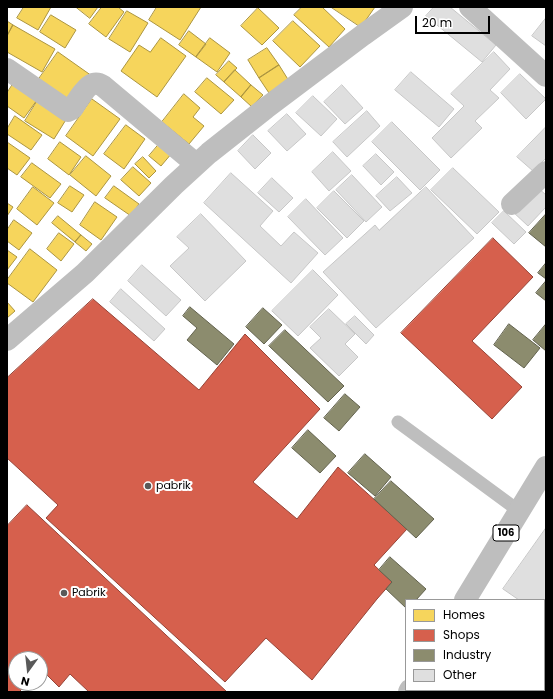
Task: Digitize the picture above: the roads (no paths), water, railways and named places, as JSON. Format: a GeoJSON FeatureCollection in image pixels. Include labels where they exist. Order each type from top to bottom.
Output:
{"type":"FeatureCollection","features":[{"type":"Feature","properties":{"kind":"street"},"geometry":{"type":"LineString","coordinates":[[7,340],[85,273],[174,185],[209,153],[266,108],[402,7]]}},
{"type":"Feature","properties":{"kind":"street"},"geometry":{"type":"LineString","coordinates":[[470,7],[546,76]]}},
{"type":"Feature","properties":{"kind":"street"},"geometry":{"type":"LineString","coordinates":[[7,69],[68,111],[72,109],[89,86],[98,84],[103,86],[196,164]]}},
{"type":"Feature","properties":{"kind":"street"},"geometry":{"type":"LineString","coordinates":[[512,204],[546,172]]}},
{"type":"Feature","properties":{"kind":"street","name":"106"},"geometry":{"type":"LineString","coordinates":[[466,599],[546,466]]}},
{"type":"Feature","properties":{"kind":"lane"},"geometry":{"type":"LineString","coordinates":[[398,422],[519,511]]}},
{"type":"Feature","properties":{"kind":"place","name":"pabrik"},"geometry":{"type":"Point","coordinates":[148,486]}},
{"type":"Feature","properties":{"kind":"place","name":"Pabrik"},"geometry":{"type":"Point","coordinates":[64,593]}}]}
